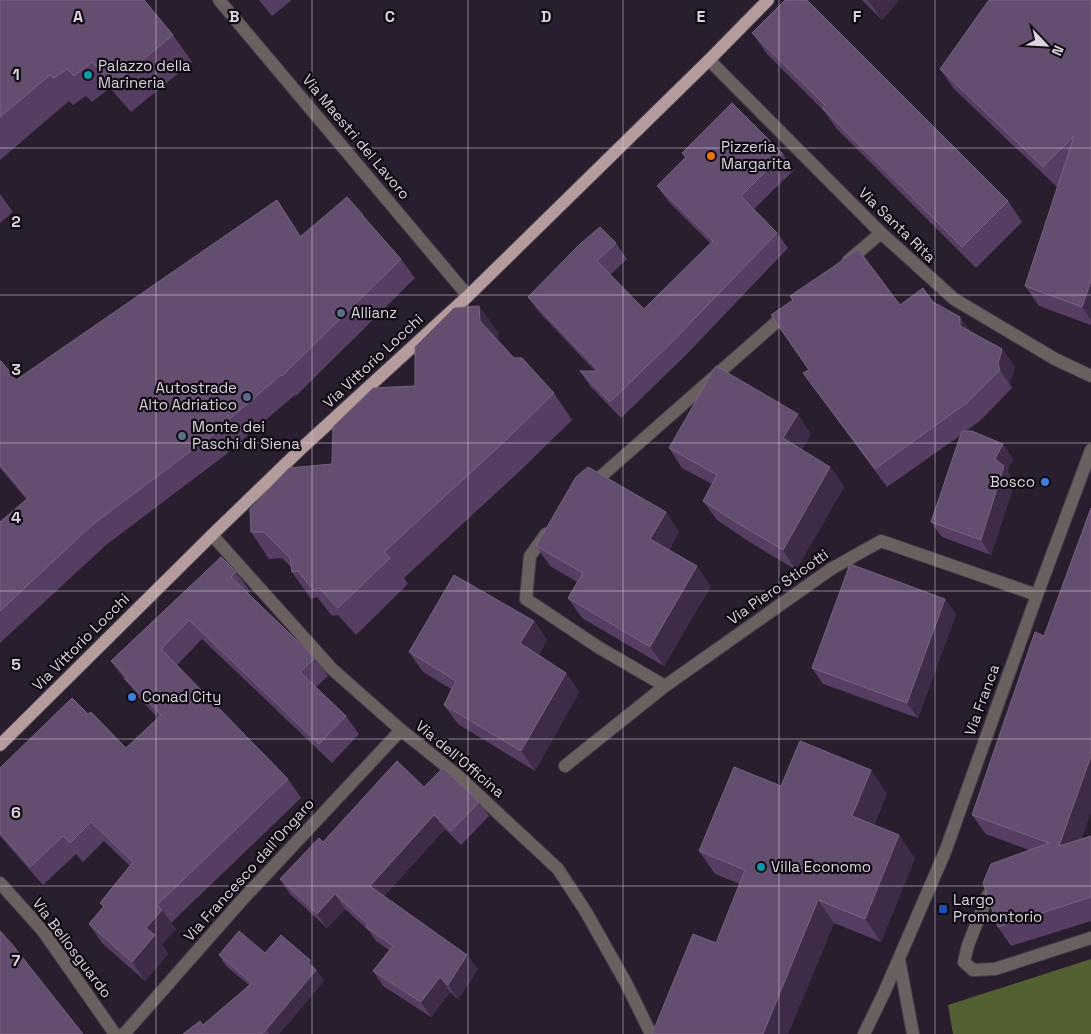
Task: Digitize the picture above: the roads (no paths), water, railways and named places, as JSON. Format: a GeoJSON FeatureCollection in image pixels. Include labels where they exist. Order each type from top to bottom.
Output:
{"type":"FeatureCollection","features":[{"type":"Feature","properties":{"kind":"main road","name":"Via Vittorio Locchi"},"geometry":{"type":"LineString","coordinates":[[0,745],[304,446],[468,296],[710,60],[768,0]]}},
{"type":"Feature","properties":{"kind":"street","name":"Via Maestri del Lavoro"},"geometry":{"type":"LineString","coordinates":[[219,0],[468,296]]}},
{"type":"Feature","properties":{"kind":"street","name":"Via Santa Rita"},"geometry":{"type":"LineString","coordinates":[[710,60],[881,233],[954,300],[1055,359],[1091,376]]}},
{"type":"Feature","properties":{"kind":"street"},"geometry":{"type":"LineString","coordinates":[[843,266],[881,233]]}},
{"type":"Feature","properties":{"kind":"street"},"geometry":{"type":"LineString","coordinates":[[581,494],[797,304]]}},
{"type":"Feature","properties":{"kind":"street","name":"Via Franca"},"geometry":{"type":"LineString","coordinates":[[864,1034],[945,852],[1091,450]]}},
{"type":"Feature","properties":{"kind":"street"},"geometry":{"type":"LineString","coordinates":[[556,521],[530,556],[526,598],[598,647],[665,686]]}},
{"type":"Feature","properties":{"kind":"street","name":"Via dell'Officina"},"geometry":{"type":"LineString","coordinates":[[212,535],[332,669],[401,730],[457,775],[558,869],[586,912],[626,983],[651,1034]]}},
{"type":"Feature","properties":{"kind":"street","name":"Via Piero Sticotti"},"geometry":{"type":"LineString","coordinates":[[565,766],[665,686],[831,569],[880,540],[1037,596]]}},
{"type":"Feature","properties":{"kind":"street","name":"Via Francesco dall'Ongaro"},"geometry":{"type":"LineString","coordinates":[[124,1034],[242,900],[401,730]]}},
{"type":"Feature","properties":{"kind":"street","name":"Via Bellosguardo"},"geometry":{"type":"LineString","coordinates":[[0,883],[43,931],[115,1034]]}},
{"type":"Feature","properties":{"kind":"street"},"geometry":{"type":"LineString","coordinates":[[988,895],[968,945],[964,962],[972,970],[994,969],[1091,938]]}},
{"type":"Feature","properties":{"kind":"street"},"geometry":{"type":"LineString","coordinates":[[899,958],[913,1034]]}},
{"type":"Feature","properties":{"kind":"place","name":"Palazzo della Marineria"},"geometry":{"type":"Point","coordinates":[88,75]}},
{"type":"Feature","properties":{"kind":"place","name":"Pizzeria Margarita"},"geometry":{"type":"Point","coordinates":[711,156]}},
{"type":"Feature","properties":{"kind":"place","name":"Allianz"},"geometry":{"type":"Point","coordinates":[341,313]}},
{"type":"Feature","properties":{"kind":"place","name":"Autostrade Alto Adriatico"},"geometry":{"type":"Point","coordinates":[247,397]}},
{"type":"Feature","properties":{"kind":"place","name":"Monte dei Paschi di Siena"},"geometry":{"type":"Point","coordinates":[182,436]}},
{"type":"Feature","properties":{"kind":"place","name":"Bosco"},"geometry":{"type":"Point","coordinates":[1045,482]}},
{"type":"Feature","properties":{"kind":"place","name":"Conad City"},"geometry":{"type":"Point","coordinates":[132,697]}},
{"type":"Feature","properties":{"kind":"place","name":"Villa Economo"},"geometry":{"type":"Point","coordinates":[761,867]}},
{"type":"Feature","properties":{"kind":"place","name":"Largo Promontorio"},"geometry":{"type":"Point","coordinates":[943,909]}}]}
